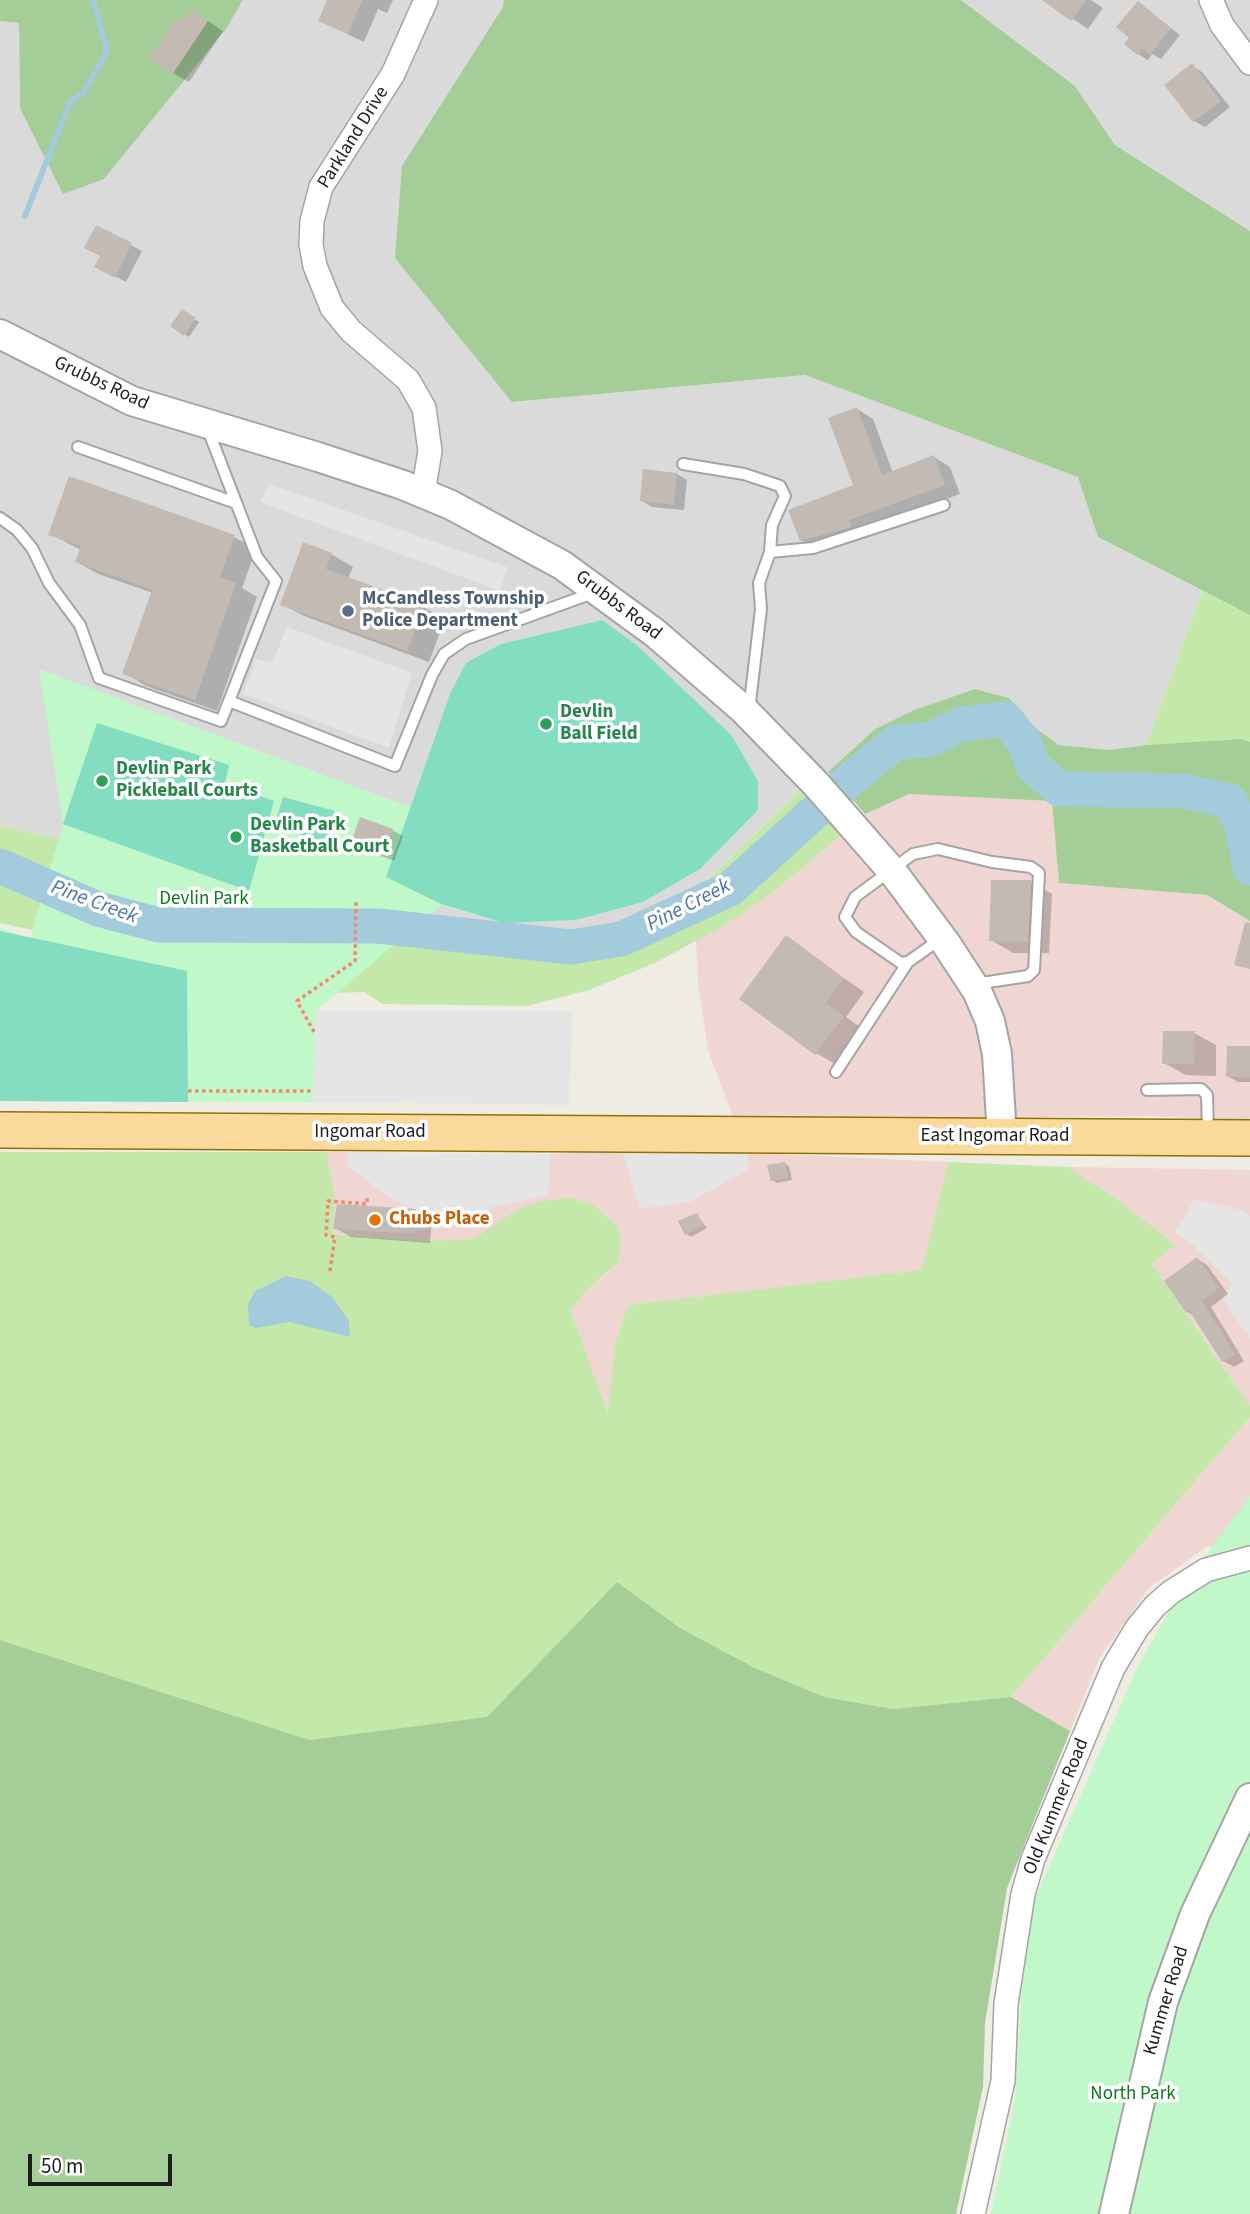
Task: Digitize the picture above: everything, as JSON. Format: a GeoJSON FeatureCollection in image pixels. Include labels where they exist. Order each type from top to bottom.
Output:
{"type":"FeatureCollection","features":[{"type":"Feature","properties":{"kind":"main road","name":"Ingomar Road"},"geometry":{"type":"LineString","coordinates":[[0,1130],[740,1134]]}},
{"type":"Feature","properties":{"kind":"main road","name":"East Ingomar Road"},"geometry":{"type":"LineString","coordinates":[[740,1134],[1250,1138]]}},
{"type":"Feature","properties":{"kind":"street","name":"Parkland Drive"},"geometry":{"type":"LineString","coordinates":[[423,493],[430,451],[424,408],[408,380],[351,331],[332,308],[322,288],[311,244],[312,221],[321,187],[393,75],[426,0]]}},
{"type":"Feature","properties":{"kind":"street"},"geometry":{"type":"LineString","coordinates":[[1211,0],[1222,25],[1247,56]]}},
{"type":"Feature","properties":{"kind":"street","name":"Grubbs Road"},"geometry":{"type":"LineString","coordinates":[[0,334],[112,393],[206,426],[318,457],[423,493],[517,539],[599,591],[684,657],[748,714],[851,822],[892,871],[973,984],[994,1037],[1002,1137]]}},
{"type":"Feature","properties":{"kind":"street","name":"Old Kummer Road"},"geometry":{"type":"LineString","coordinates":[[973,2214],[1003,2081],[1006,2004],[1023,1894],[1033,1859],[1113,1668],[1137,1628],[1155,1605],[1171,1592],[1206,1570],[1250,1558]]}},
{"type":"Feature","properties":{"kind":"street","name":"Kummer Road"},"geometry":{"type":"LineString","coordinates":[[1114,2214],[1163,2002],[1195,1914],[1250,1798]]}},
{"type":"Feature","properties":{"kind":"lane"},"geometry":{"type":"LineString","coordinates":[[0,518],[17,530],[32,548],[49,583],[80,625],[99,678],[221,721],[276,581],[257,557],[206,426]]}},
{"type":"Feature","properties":{"kind":"lane"},"geometry":{"type":"LineString","coordinates":[[78,447],[236,503]]}},
{"type":"Feature","properties":{"kind":"lane"},"geometry":{"type":"LineString","coordinates":[[683,464],[744,474],[780,486],[785,496],[772,525],[770,552],[759,583],[761,609],[748,714]]}},
{"type":"Feature","properties":{"kind":"lane"},"geometry":{"type":"LineString","coordinates":[[770,552],[813,548],[944,505]]}},
{"type":"Feature","properties":{"kind":"lane"},"geometry":{"type":"LineString","coordinates":[[229,701],[395,766],[432,675],[444,654],[466,639],[599,591]]}},
{"type":"Feature","properties":{"kind":"lane"},"geometry":{"type":"LineString","coordinates":[[908,962],[897,962],[856,932],[845,917],[850,902],[913,854],[938,849],[992,862],[1031,867],[1040,873],[1034,970],[1028,976],[973,984]]}},
{"type":"Feature","properties":{"kind":"lane"},"geometry":{"type":"LineString","coordinates":[[836,1072],[908,962],[942,938]]}},
{"type":"Feature","properties":{"kind":"lane"},"geometry":{"type":"LineString","coordinates":[[1147,1090],[1201,1089],[1207,1095],[1208,1138]]}},
{"type":"Feature","properties":{"kind":"path"},"geometry":{"type":"LineString","coordinates":[[314,1032],[297,1001],[355,961],[356,899]]}},
{"type":"Feature","properties":{"kind":"path"},"geometry":{"type":"LineString","coordinates":[[188,1091],[313,1091]]}},
{"type":"Feature","properties":{"kind":"path"},"geometry":{"type":"LineString","coordinates":[[330,1271],[335,1237],[326,1235],[328,1201],[367,1204],[367,1196]]}},
{"type":"Feature","properties":{"kind":"shaded area"},"geometry":{"type":"Polygon","coordinates":[[[243,0],[504,0],[512,402],[805,375],[1079,477],[1098,537],[1202,591],[1146,745],[1109,750],[1059,745],[1030,724],[1009,698],[975,689],[914,710],[875,729],[828,772],[802,789],[682,903],[615,939],[531,945],[429,918],[308,908],[76,843],[0,826],[0,21],[19,23],[20,108],[104,179],[226,29],[243,0]]]}},
{"type":"Feature","properties":{"kind":"shaded area"},"geometry":{"type":"Polygon","coordinates":[[[961,0],[1250,0],[1250,231],[1115,145],[1075,86],[961,0]]]}},
{"type":"Feature","properties":{"kind":"shaded area"},"geometry":{"type":"Polygon","coordinates":[[[269,484],[507,567],[500,591],[260,502],[269,484]]]}},
{"type":"Feature","properties":{"kind":"shaded area"},"geometry":{"type":"Polygon","coordinates":[[[287,627],[412,673],[389,748],[243,694],[256,659],[272,663],[287,627]]]}},
{"type":"Feature","properties":{"kind":"shaded area"},"geometry":{"type":"Polygon","coordinates":[[[909,794],[1053,801],[1059,883],[1207,895],[1250,921],[1250,1121],[1154,1116],[734,1119],[708,1050],[698,983],[696,940],[775,891],[865,814],[909,794]]]}},
{"type":"Feature","properties":{"kind":"shaded area"},"geometry":{"type":"Polygon","coordinates":[[[316,1011],[573,1011],[569,1105],[313,1102],[316,1011]]]}},
{"type":"Feature","properties":{"kind":"shaded area"},"geometry":{"type":"Polygon","coordinates":[[[622,1149],[948,1162],[923,1270],[628,1305],[615,1344],[609,1415],[571,1311],[584,1293],[610,1271],[493,1227],[474,1239],[417,1241],[332,1233],[335,1199],[327,1152],[550,1155],[622,1149]]]}},
{"type":"Feature","properties":{"kind":"shaded area"},"geometry":{"type":"Polygon","coordinates":[[[622,1150],[749,1153],[748,1170],[689,1202],[640,1209],[622,1150]]]}},
{"type":"Feature","properties":{"kind":"shaded area"},"geometry":{"type":"Polygon","coordinates":[[[348,1152],[550,1155],[548,1195],[492,1207],[479,1222],[415,1232],[416,1210],[391,1198],[347,1166],[348,1152]]]}},
{"type":"Feature","properties":{"kind":"shaded area"},"geometry":{"type":"Polygon","coordinates":[[[1067,1167],[1250,1170],[1250,1406],[1152,1264],[1174,1245],[1117,1199],[1067,1167]]]}},
{"type":"Feature","properties":{"kind":"shaded area"},"geometry":{"type":"Polygon","coordinates":[[[1195,1199],[1245,1211],[1250,1216],[1250,1339],[1222,1298],[1232,1284],[1192,1244],[1174,1232],[1195,1199]]]}},
{"type":"Feature","properties":{"kind":"shaded area"},"geometry":{"type":"Polygon","coordinates":[[[1250,1417],[1250,1541],[1206,1547],[1149,1588],[1100,1657],[1070,1731],[1011,1697],[1250,1417]]]}},
{"type":"Feature","properties":{"kind":"green space"},"geometry":{"type":"Polygon","coordinates":[[[0,0],[243,0],[226,29],[104,179],[63,194],[20,108],[19,23],[0,21],[0,0]]]}},
{"type":"Feature","properties":{"kind":"green space"},"geometry":{"type":"Polygon","coordinates":[[[504,0],[961,0],[1075,86],[1115,145],[1250,231],[1250,615],[1098,537],[1078,477],[805,375],[512,402],[395,258],[402,166],[503,7],[504,0]]]}},
{"type":"Feature","properties":{"kind":"green space"},"geometry":{"type":"Polygon","coordinates":[[[1202,591],[1250,615],[1250,742],[1241,739],[1146,745],[1202,591]]]}},
{"type":"Feature","properties":{"kind":"green space","name":"Devlin Park"},"geometry":{"type":"Polygon","coordinates":[[[602,620],[638,646],[732,736],[758,781],[758,810],[700,869],[643,902],[576,920],[505,923],[441,905],[316,1011],[313,1102],[0,1101],[0,928],[30,938],[63,824],[39,669],[410,807],[450,694],[466,663],[501,644],[602,620]]]}},
{"type":"Feature","properties":{"kind":"green space"},"geometry":{"type":"Polygon","coordinates":[[[602,620],[638,646],[732,736],[758,781],[758,810],[700,869],[643,902],[576,920],[505,923],[441,904],[386,877],[450,694],[466,663],[501,644],[602,620]]]}},
{"type":"Feature","properties":{"kind":"green space"},"geometry":{"type":"Polygon","coordinates":[[[975,689],[1009,698],[1030,724],[1059,745],[1109,750],[1241,739],[1250,742],[1250,921],[1207,895],[1059,883],[1052,801],[909,794],[865,814],[828,772],[875,729],[914,710],[975,689]]]}},
{"type":"Feature","properties":{"kind":"green space"},"geometry":{"type":"Polygon","coordinates":[[[97,723],[229,765],[225,784],[274,801],[249,891],[63,824],[97,723]]]}},
{"type":"Feature","properties":{"kind":"green space"},"geometry":{"type":"Polygon","coordinates":[[[802,789],[842,834],[775,891],[720,928],[655,963],[589,990],[527,1006],[382,1004],[365,992],[330,993],[0,923],[0,826],[76,843],[308,908],[429,918],[531,945],[615,939],[682,904],[802,789]]]}},
{"type":"Feature","properties":{"kind":"green space"},"geometry":{"type":"Polygon","coordinates":[[[283,797],[335,811],[327,842],[274,827],[283,797]]]}},
{"type":"Feature","properties":{"kind":"green space"},"geometry":{"type":"Polygon","coordinates":[[[0,931],[187,971],[188,1102],[0,1101],[0,931]]]}},
{"type":"Feature","properties":{"kind":"green space"},"geometry":{"type":"Polygon","coordinates":[[[0,1152],[327,1152],[335,1199],[332,1233],[336,1234],[417,1241],[474,1239],[518,1209],[543,1201],[569,1198],[592,1204],[617,1226],[621,1241],[619,1261],[584,1293],[571,1311],[608,1413],[615,1344],[628,1305],[922,1270],[948,1162],[1067,1167],[1117,1199],[1175,1245],[1152,1264],[1250,1406],[1250,1417],[1011,1697],[893,1709],[825,1697],[755,1668],[680,1628],[617,1582],[487,1718],[308,1740],[0,1640],[0,1152]]]}},
{"type":"Feature","properties":{"kind":"green space","name":"North Park"},"geometry":{"type":"Polygon","coordinates":[[[1250,1496],[1250,2214],[991,2214],[1015,2100],[1025,1936],[1038,1892],[1136,1670],[1182,1588],[1250,1496]]]}},
{"type":"Feature","properties":{"kind":"green space"},"geometry":{"type":"Polygon","coordinates":[[[617,1582],[680,1628],[755,1668],[825,1697],[893,1709],[1011,1697],[1070,1731],[1007,1888],[985,2023],[983,2087],[956,2214],[0,2214],[0,1640],[309,1740],[487,1717],[617,1582]]]}},
{"type":"Feature","properties":{"kind":"water"},"geometry":{"type":"Polygon","coordinates":[[[286,1276],[310,1281],[332,1297],[349,1321],[350,1337],[289,1322],[256,1328],[249,1325],[248,1304],[255,1291],[286,1276]]]}},
{"type":"Feature","properties":{"kind":"building"},"geometry":{"type":"Polygon","coordinates":[[[327,0],[362,0],[348,34],[318,21],[327,0]]]}},
{"type":"Feature","properties":{"kind":"building"},"geometry":{"type":"Polygon","coordinates":[[[1042,0],[1086,0],[1071,21],[1042,0]]]}},
{"type":"Feature","properties":{"kind":"building"},"geometry":{"type":"Polygon","coordinates":[[[1138,1],[1171,28],[1150,55],[1142,49],[1137,55],[1124,44],[1129,38],[1116,27],[1138,1]]]}},
{"type":"Feature","properties":{"kind":"building"},"geometry":{"type":"Polygon","coordinates":[[[191,10],[208,21],[172,75],[149,59],[177,18],[183,22],[191,10]]]}},
{"type":"Feature","properties":{"kind":"building"},"geometry":{"type":"Polygon","coordinates":[[[1192,63],[1221,101],[1193,122],[1164,85],[1192,63]]]}},
{"type":"Feature","properties":{"kind":"building"},"geometry":{"type":"Polygon","coordinates":[[[96,225],[132,243],[115,278],[94,267],[100,256],[84,248],[96,225]]]}},
{"type":"Feature","properties":{"kind":"building"},"geometry":{"type":"Polygon","coordinates":[[[182,309],[196,318],[184,336],[170,326],[182,309]]]}},
{"type":"Feature","properties":{"kind":"building"},"geometry":{"type":"Polygon","coordinates":[[[857,407],[882,475],[934,455],[945,485],[849,520],[851,527],[800,541],[788,510],[853,485],[828,418],[857,407]]]}},
{"type":"Feature","properties":{"kind":"building"},"geometry":{"type":"Polygon","coordinates":[[[643,469],[677,473],[674,505],[640,501],[643,469]]]}},
{"type":"Feature","properties":{"kind":"building"},"geometry":{"type":"Polygon","coordinates":[[[69,476],[235,535],[220,577],[236,583],[195,700],[122,674],[152,590],[75,562],[81,546],[48,535],[69,476]]]}},
{"type":"Feature","properties":{"kind":"building"},"geometry":{"type":"Polygon","coordinates":[[[303,542],[332,553],[326,569],[424,605],[407,651],[280,605],[303,542]]]}},
{"type":"Feature","properties":{"kind":"building"},"geometry":{"type":"Polygon","coordinates":[[[360,817],[393,829],[383,857],[350,845],[360,817]]]}},
{"type":"Feature","properties":{"kind":"building"},"geometry":{"type":"Polygon","coordinates":[[[991,880],[1031,880],[1028,942],[989,941],[991,880]]]}},
{"type":"Feature","properties":{"kind":"building"},"geometry":{"type":"Polygon","coordinates":[[[1245,922],[1250,923],[1250,969],[1234,965],[1245,922]]]}},
{"type":"Feature","properties":{"kind":"building"},"geometry":{"type":"Polygon","coordinates":[[[786,935],[844,978],[826,1003],[844,1016],[815,1055],[739,999],[786,935]]]}},
{"type":"Feature","properties":{"kind":"building"},"geometry":{"type":"Polygon","coordinates":[[[1163,1031],[1195,1031],[1194,1064],[1162,1064],[1163,1031]]]}},
{"type":"Feature","properties":{"kind":"building"},"geometry":{"type":"Polygon","coordinates":[[[1227,1046],[1250,1046],[1250,1077],[1226,1077],[1227,1046]]]}},
{"type":"Feature","properties":{"kind":"building"},"geometry":{"type":"Polygon","coordinates":[[[785,1162],[788,1178],[771,1181],[767,1165],[785,1162]]]}},
{"type":"Feature","properties":{"kind":"building","name":"Chubs Place"},"geometry":{"type":"Polygon","coordinates":[[[337,1204],[416,1209],[415,1234],[333,1229],[337,1204]]]}},
{"type":"Feature","properties":{"kind":"building"},"geometry":{"type":"Polygon","coordinates":[[[697,1213],[704,1226],[685,1235],[678,1221],[697,1213]]]}},
{"type":"Feature","properties":{"kind":"building"},"geometry":{"type":"Polygon","coordinates":[[[1197,1257],[1219,1288],[1202,1301],[1235,1354],[1222,1362],[1189,1310],[1186,1313],[1164,1281],[1197,1257]]]}},
{"type":"Feature","properties":{"kind":"waterway"},"geometry":{"type":"LineString","coordinates":[[25,216],[70,102],[84,92],[107,51],[93,0]]}},
{"type":"Feature","properties":{"kind":"waterway","name":"Pine Creek"},"geometry":{"type":"LineString","coordinates":[[0,866],[98,909],[159,925],[378,926],[571,947],[621,939],[730,889],[852,778],[895,743],[931,739],[961,724],[1006,719],[1025,743],[1032,765],[1059,789],[1183,791],[1230,801],[1242,827],[1250,868]]}},
{"type":"Feature","properties":{"kind":"place","name":"McCandless Township Police Department"},"geometry":{"type":"Point","coordinates":[348,611]}},
{"type":"Feature","properties":{"kind":"place","name":"Devlin Ball Field"},"geometry":{"type":"Point","coordinates":[546,724]}},
{"type":"Feature","properties":{"kind":"place","name":"Devlin Park Pickleball Courts"},"geometry":{"type":"Point","coordinates":[102,781]}},
{"type":"Feature","properties":{"kind":"place","name":"Devlin Park Basketball Court"},"geometry":{"type":"Point","coordinates":[236,837]}},
{"type":"Feature","properties":{"kind":"place","name":"Chubs Place"},"geometry":{"type":"Point","coordinates":[375,1220]}}]}
